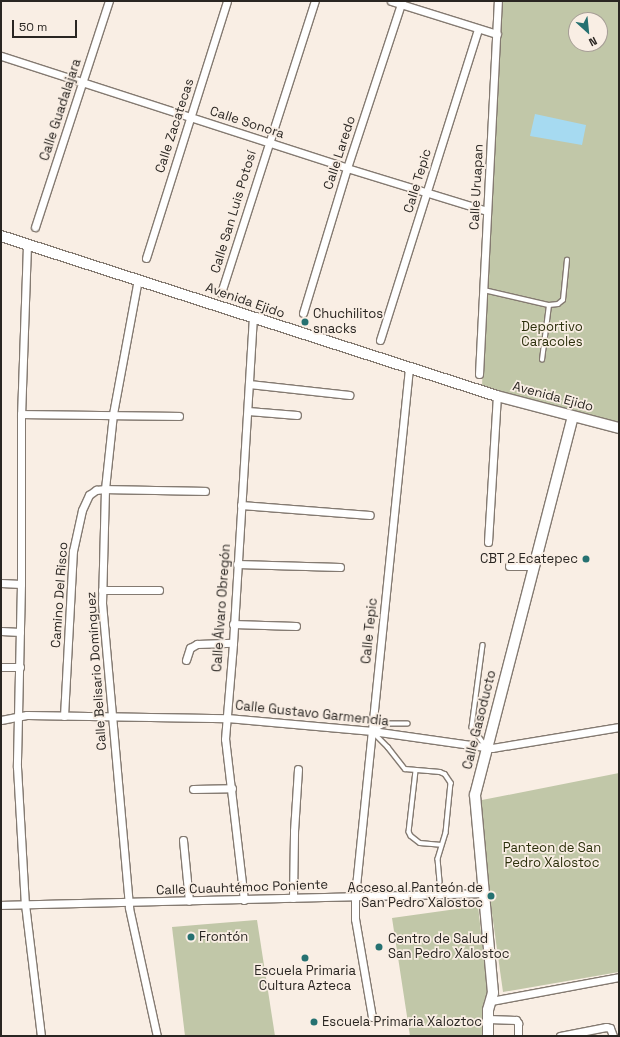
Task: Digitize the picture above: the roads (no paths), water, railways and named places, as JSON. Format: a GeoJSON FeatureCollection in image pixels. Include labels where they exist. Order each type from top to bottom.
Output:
{"type":"FeatureCollection","features":[{"type":"Feature","properties":{"kind":"main road","name":"Avenida Ejido"},"geometry":{"type":"LineString","coordinates":[[1,236],[498,396],[619,428]]}},
{"type":"Feature","properties":{"kind":"main road","name":"Calle Gasoducto"},"geometry":{"type":"LineString","coordinates":[[488,1036],[488,1010],[493,993],[474,802],[486,747],[573,417]]}},
{"type":"Feature","properties":{"kind":"street","name":"Calle Guadalajara"},"geometry":{"type":"LineString","coordinates":[[35,227],[84,82],[109,1]]}},
{"type":"Feature","properties":{"kind":"street","name":"Calle Zacatecas"},"geometry":{"type":"LineString","coordinates":[[146,258],[227,1]]}},
{"type":"Feature","properties":{"kind":"street","name":"Calle San Luis Potosí"},"geometry":{"type":"LineString","coordinates":[[221,293],[268,142],[315,1]]}},
{"type":"Feature","properties":{"kind":"street"},"geometry":{"type":"LineString","coordinates":[[391,1],[402,3],[478,29],[498,34]]}},
{"type":"Feature","properties":{"kind":"street","name":"Calle Uruapan"},"geometry":{"type":"LineString","coordinates":[[479,374],[498,34],[498,1]]}},
{"type":"Feature","properties":{"kind":"street","name":"Calle Laredo"},"geometry":{"type":"LineString","coordinates":[[303,313],[347,168],[402,3]]}},
{"type":"Feature","properties":{"kind":"street","name":"Calle Tepic"},"geometry":{"type":"LineString","coordinates":[[380,340],[478,29]]}},
{"type":"Feature","properties":{"kind":"street","name":"Calle Sonora"},"geometry":{"type":"LineString","coordinates":[[1,56],[347,168],[487,211]]}},
{"type":"Feature","properties":{"kind":"street"},"geometry":{"type":"LineString","coordinates":[[27,244],[21,414],[21,584],[17,767],[25,904],[41,1036]]}},
{"type":"Feature","properties":{"kind":"street","name":"Calle Belisario Domínguez"},"geometry":{"type":"LineString","coordinates":[[138,279],[113,414],[106,489],[102,590],[128,903],[157,1036]]}},
{"type":"Feature","properties":{"kind":"street","name":"Calle Álvaro Obregón"},"geometry":{"type":"LineString","coordinates":[[244,900],[232,788],[225,750],[253,318]]}},
{"type":"Feature","properties":{"kind":"street","name":"Calle Tepic"},"geometry":{"type":"LineString","coordinates":[[372,1017],[355,919],[355,896],[409,368]]}},
{"type":"Feature","properties":{"kind":"street"},"geometry":{"type":"LineString","coordinates":[[249,384],[349,395]]}},
{"type":"Feature","properties":{"kind":"street"},"geometry":{"type":"LineString","coordinates":[[488,542],[498,396]]}},
{"type":"Feature","properties":{"kind":"street"},"geometry":{"type":"LineString","coordinates":[[248,411],[297,415]]}},
{"type":"Feature","properties":{"kind":"street"},"geometry":{"type":"LineString","coordinates":[[21,414],[179,416]]}},
{"type":"Feature","properties":{"kind":"street"},"geometry":{"type":"LineString","coordinates":[[106,489],[205,490]]}},
{"type":"Feature","properties":{"kind":"street","name":"Camino Del Risco"},"geometry":{"type":"LineString","coordinates":[[64,716],[72,564],[76,531],[82,510],[89,495],[96,490],[106,489]]}},
{"type":"Feature","properties":{"kind":"street"},"geometry":{"type":"LineString","coordinates":[[241,505],[370,515]]}},
{"type":"Feature","properties":{"kind":"street"},"geometry":{"type":"LineString","coordinates":[[237,564],[340,567]]}},
{"type":"Feature","properties":{"kind":"street"},"geometry":{"type":"LineString","coordinates":[[509,566],[533,566]]}},
{"type":"Feature","properties":{"kind":"street"},"geometry":{"type":"LineString","coordinates":[[1,583],[21,584]]}},
{"type":"Feature","properties":{"kind":"street"},"geometry":{"type":"LineString","coordinates":[[102,590],[159,590]]}},
{"type":"Feature","properties":{"kind":"street"},"geometry":{"type":"LineString","coordinates":[[233,624],[296,626]]}},
{"type":"Feature","properties":{"kind":"street"},"geometry":{"type":"LineString","coordinates":[[1,631],[20,632]]}},
{"type":"Feature","properties":{"kind":"street"},"geometry":{"type":"LineString","coordinates":[[186,660],[190,648],[197,644],[233,643]]}},
{"type":"Feature","properties":{"kind":"street"},"geometry":{"type":"LineString","coordinates":[[1,667],[20,667]]}},
{"type":"Feature","properties":{"kind":"street","name":"Calle Gustavo Garmendia"},"geometry":{"type":"LineString","coordinates":[[1,720],[27,716],[227,718],[372,731],[499,748],[619,727]]}},
{"type":"Feature","properties":{"kind":"street"},"geometry":{"type":"LineString","coordinates":[[293,898],[294,831],[298,768]]}},
{"type":"Feature","properties":{"kind":"street"},"geometry":{"type":"LineString","coordinates":[[193,789],[232,788]]}},
{"type":"Feature","properties":{"kind":"street"},"geometry":{"type":"LineString","coordinates":[[183,840],[190,901]]}},
{"type":"Feature","properties":{"kind":"street","name":"Calle Cuauhtémoc Poniente"},"geometry":{"type":"LineString","coordinates":[[1,905],[484,893]]}},
{"type":"Feature","properties":{"kind":"street"},"geometry":{"type":"LineString","coordinates":[[491,1001],[619,977]]}},
{"type":"Feature","properties":{"kind":"street"},"geometry":{"type":"LineString","coordinates":[[488,1019],[516,1020],[518,1024],[518,1036]]}},
{"type":"Feature","properties":{"kind":"street"},"geometry":{"type":"LineString","coordinates":[[560,1036],[606,1027],[612,1031],[613,1036]]}},
{"type":"Feature","properties":{"kind":"lane"},"geometry":{"type":"LineString","coordinates":[[484,290],[549,305],[558,304],[563,300],[568,260]]}},
{"type":"Feature","properties":{"kind":"lane"},"geometry":{"type":"LineString","coordinates":[[542,360],[549,305]]}},
{"type":"Feature","properties":{"kind":"lane"},"geometry":{"type":"LineString","coordinates":[[483,644],[472,725],[474,732],[486,747]]}},
{"type":"Feature","properties":{"kind":"lane"},"geometry":{"type":"LineString","coordinates":[[408,724],[387,724],[372,731],[405,769],[445,774],[451,783],[446,833],[441,845],[438,859],[440,882]]}},
{"type":"Feature","properties":{"kind":"lane"},"geometry":{"type":"LineString","coordinates":[[416,771],[409,832],[411,836],[420,843],[441,845]]}},
{"type":"Feature","properties":{"kind":"water"},"geometry":{"type":"Polygon","coordinates":[[[535,114],[586,125],[582,145],[530,136],[535,114]]]}},
{"type":"Feature","properties":{"kind":"place","name":"Chuchilitos snacks"},"geometry":{"type":"Point","coordinates":[305,322]}},
{"type":"Feature","properties":{"kind":"place","name":"CBT 2 Ecatepec"},"geometry":{"type":"Point","coordinates":[586,559]}},
{"type":"Feature","properties":{"kind":"place","name":"Acceso al Panteón de San Pedro Xalostoc"},"geometry":{"type":"Point","coordinates":[491,896]}},
{"type":"Feature","properties":{"kind":"place","name":"Frontón"},"geometry":{"type":"Point","coordinates":[191,937]}},
{"type":"Feature","properties":{"kind":"place","name":"Centro de Salud San Pedro Xalostoc"},"geometry":{"type":"Point","coordinates":[379,947]}},
{"type":"Feature","properties":{"kind":"place","name":"Escuela Primaria Cultura Azteca"},"geometry":{"type":"Point","coordinates":[305,958]}},
{"type":"Feature","properties":{"kind":"place","name":"Escuela Primaria Xaloztoc"},"geometry":{"type":"Point","coordinates":[314,1022]}},
{"type":"Feature","properties":{"kind":"park label","name":"Deportivo Caracoles"},"geometry":{"type":"Point","coordinates":[552,336]}},
{"type":"Feature","properties":{"kind":"park label","name":"Panteon de San Pedro Xalostoc"},"geometry":{"type":"Point","coordinates":[552,856]}}]}
